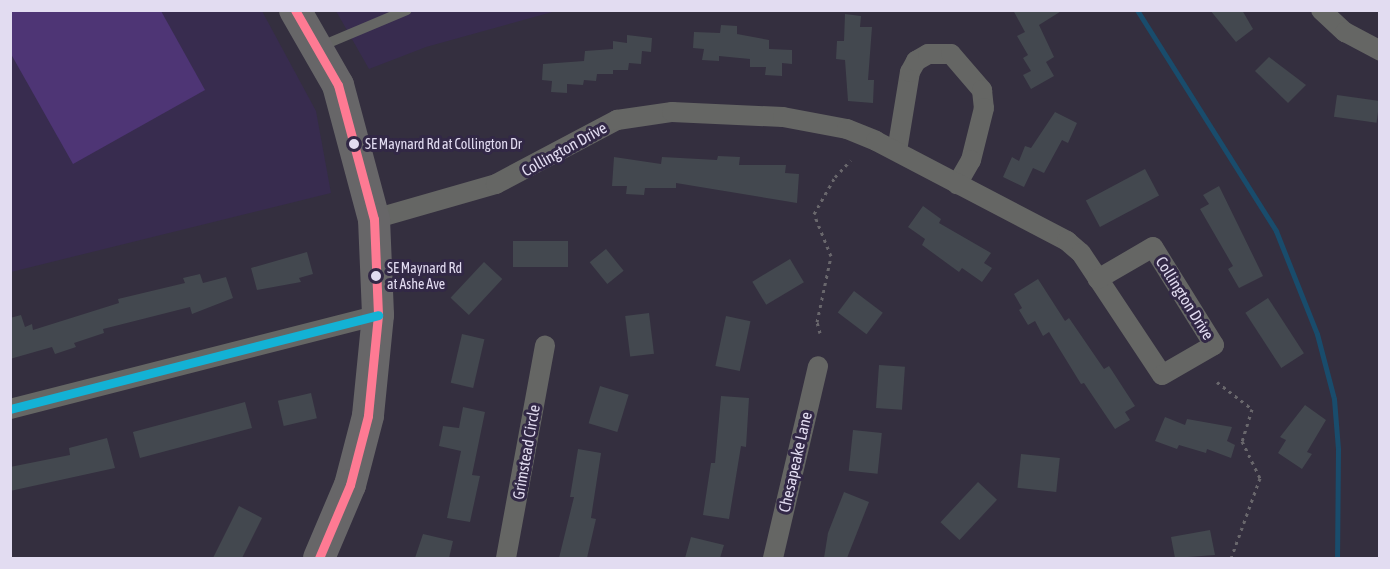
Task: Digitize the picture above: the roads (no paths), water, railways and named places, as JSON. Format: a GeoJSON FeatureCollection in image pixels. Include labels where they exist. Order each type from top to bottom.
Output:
{"type":"FeatureCollection","features":[{"type":"Feature","properties":{"kind":"main road"},"geometry":{"type":"LineString","coordinates":[[295,10],[338,86],[374,219],[378,315],[368,416],[350,485],[319,558]]}},
{"type":"Feature","properties":{"kind":"street"},"geometry":{"type":"LineString","coordinates":[[1321,10],[1345,32],[1380,51]]}},
{"type":"Feature","properties":{"kind":"street"},"geometry":{"type":"LineString","coordinates":[[897,151],[910,72],[916,61],[928,54],[951,54],[982,90],[984,108],[971,160],[957,184]]}},
{"type":"Feature","properties":{"kind":"street","name":"Collington Drive"},"geometry":{"type":"LineString","coordinates":[[374,219],[496,184],[598,128],[639,116],[672,112],[783,117],[847,129],[897,151],[1067,241],[1081,253],[1098,279],[1162,375],[1214,345],[1153,247],[1098,279]]}},
{"type":"Feature","properties":{"kind":"street"},"geometry":{"type":"LineString","coordinates":[[10,409],[378,315]]}},
{"type":"Feature","properties":{"kind":"street","name":"Grimstead Circle"},"geometry":{"type":"LineString","coordinates":[[506,558],[545,346]]}},
{"type":"Feature","properties":{"kind":"street","name":"Chesapeake Lane"},"geometry":{"type":"LineString","coordinates":[[773,558],[818,366]]}},
{"type":"Feature","properties":{"kind":"lane"},"geometry":{"type":"LineString","coordinates":[[318,47],[407,10]]}},
{"type":"Feature","properties":{"kind":"waterway"},"geometry":{"type":"LineString","coordinates":[[1137,10],[1276,231],[1317,334],[1334,399],[1338,449],[1337,558]]}},
{"type":"Feature","properties":{"kind":"place","name":"SE Maynard Rd at Collington Dr"},"geometry":{"type":"Point","coordinates":[354,144]}},
{"type":"Feature","properties":{"kind":"place","name":"SE Maynard Rd at Ashe Ave"},"geometry":{"type":"Point","coordinates":[376,276]}}]}
